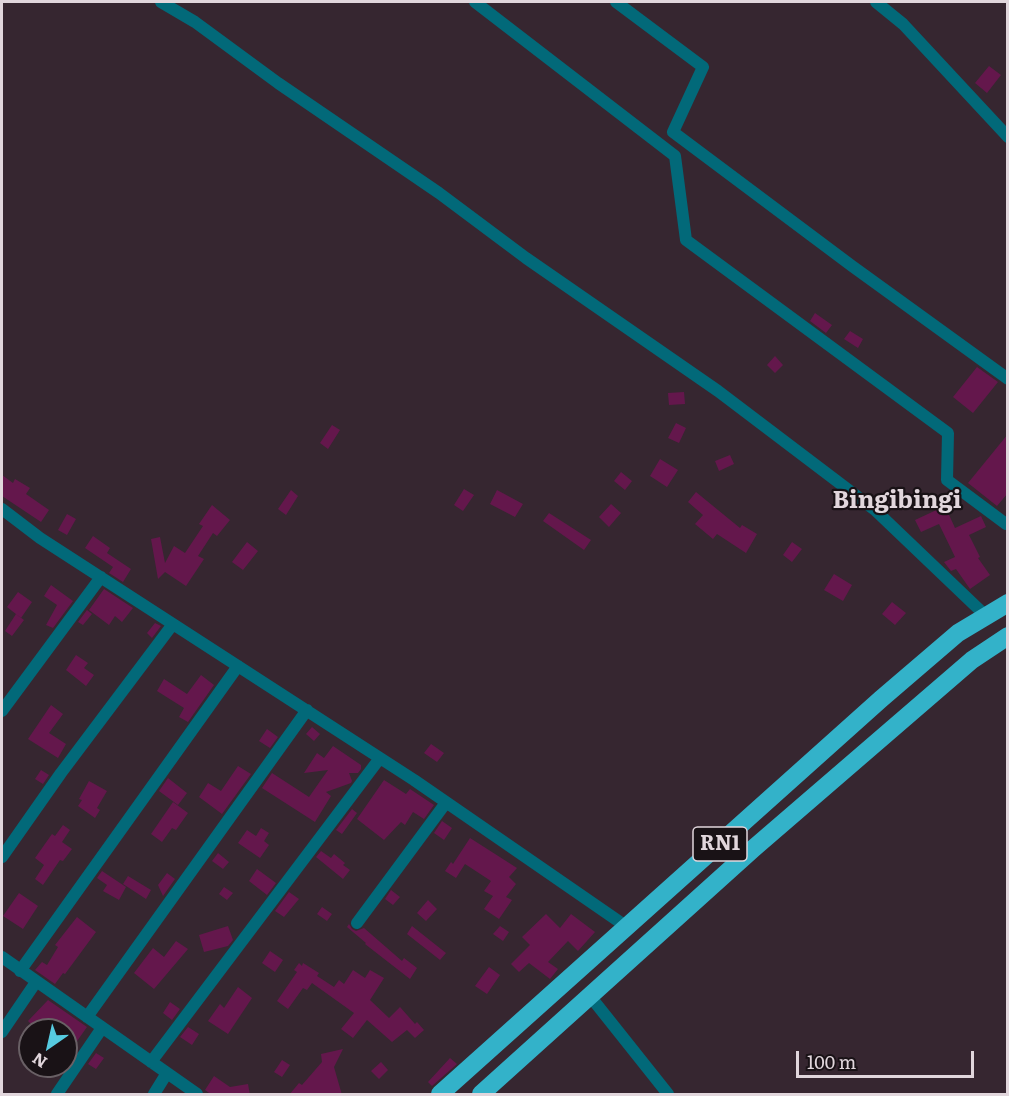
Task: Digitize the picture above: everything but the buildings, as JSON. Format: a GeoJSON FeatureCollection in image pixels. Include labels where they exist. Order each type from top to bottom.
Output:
{"type":"FeatureCollection","features":[{"type":"Feature","properties":{"kind":"highway","name":"RN1"},"geometry":{"type":"LineString","coordinates":[[440,1095],[881,699],[958,633],[1008,603]]}},
{"type":"Feature","properties":{"kind":"highway","name":"RN1"},"geometry":{"type":"LineString","coordinates":[[481,1095],[754,848],[972,660],[1008,636]]}},
{"type":"Feature","properties":{"kind":"street"},"geometry":{"type":"LineString","coordinates":[[161,2],[195,22],[440,193],[574,293],[718,390],[875,510],[986,616]]}},
{"type":"Feature","properties":{"kind":"street"},"geometry":{"type":"LineString","coordinates":[[476,2],[675,156],[686,240],[948,433],[947,480],[1006,524]]}},
{"type":"Feature","properties":{"kind":"street"},"geometry":{"type":"LineString","coordinates":[[616,2],[703,67],[673,132],[1008,379]]}},
{"type":"Feature","properties":{"kind":"street"},"geometry":{"type":"LineString","coordinates":[[876,2],[903,24],[1008,137]]}},
{"type":"Feature","properties":{"kind":"street"},"geometry":{"type":"LineString","coordinates":[[2,509],[40,538],[380,758],[627,927]]}},
{"type":"Feature","properties":{"kind":"street"},"geometry":{"type":"LineString","coordinates":[[2,711],[101,577]]}},
{"type":"Feature","properties":{"kind":"street"},"geometry":{"type":"LineString","coordinates":[[2,857],[61,773],[174,624]]}},
{"type":"Feature","properties":{"kind":"street"},"geometry":{"type":"LineString","coordinates":[[20,970],[238,666]]}},
{"type":"Feature","properties":{"kind":"street"},"geometry":{"type":"LineString","coordinates":[[87,1017],[307,710]]}},
{"type":"Feature","properties":{"kind":"street"},"geometry":{"type":"LineString","coordinates":[[151,1062],[380,758]]}},
{"type":"Feature","properties":{"kind":"street"},"geometry":{"type":"LineString","coordinates":[[357,923],[445,804]]}},
{"type":"Feature","properties":{"kind":"street"},"geometry":{"type":"LineString","coordinates":[[2,957],[197,1095]]}},
{"type":"Feature","properties":{"kind":"street"},"geometry":{"type":"LineString","coordinates":[[2,1032],[36,982]]}},
{"type":"Feature","properties":{"kind":"street"},"geometry":{"type":"LineString","coordinates":[[590,996],[668,1095]]}},
{"type":"Feature","properties":{"kind":"street"},"geometry":{"type":"LineString","coordinates":[[57,1095],[102,1028]]}},
{"type":"Feature","properties":{"kind":"street"},"geometry":{"type":"LineString","coordinates":[[154,1095],[167,1073]]}},
{"type":"Feature","properties":{"kind":"district","name":"Bingibingi"},"geometry":{"type":"Point","coordinates":[897,501]}}]}
